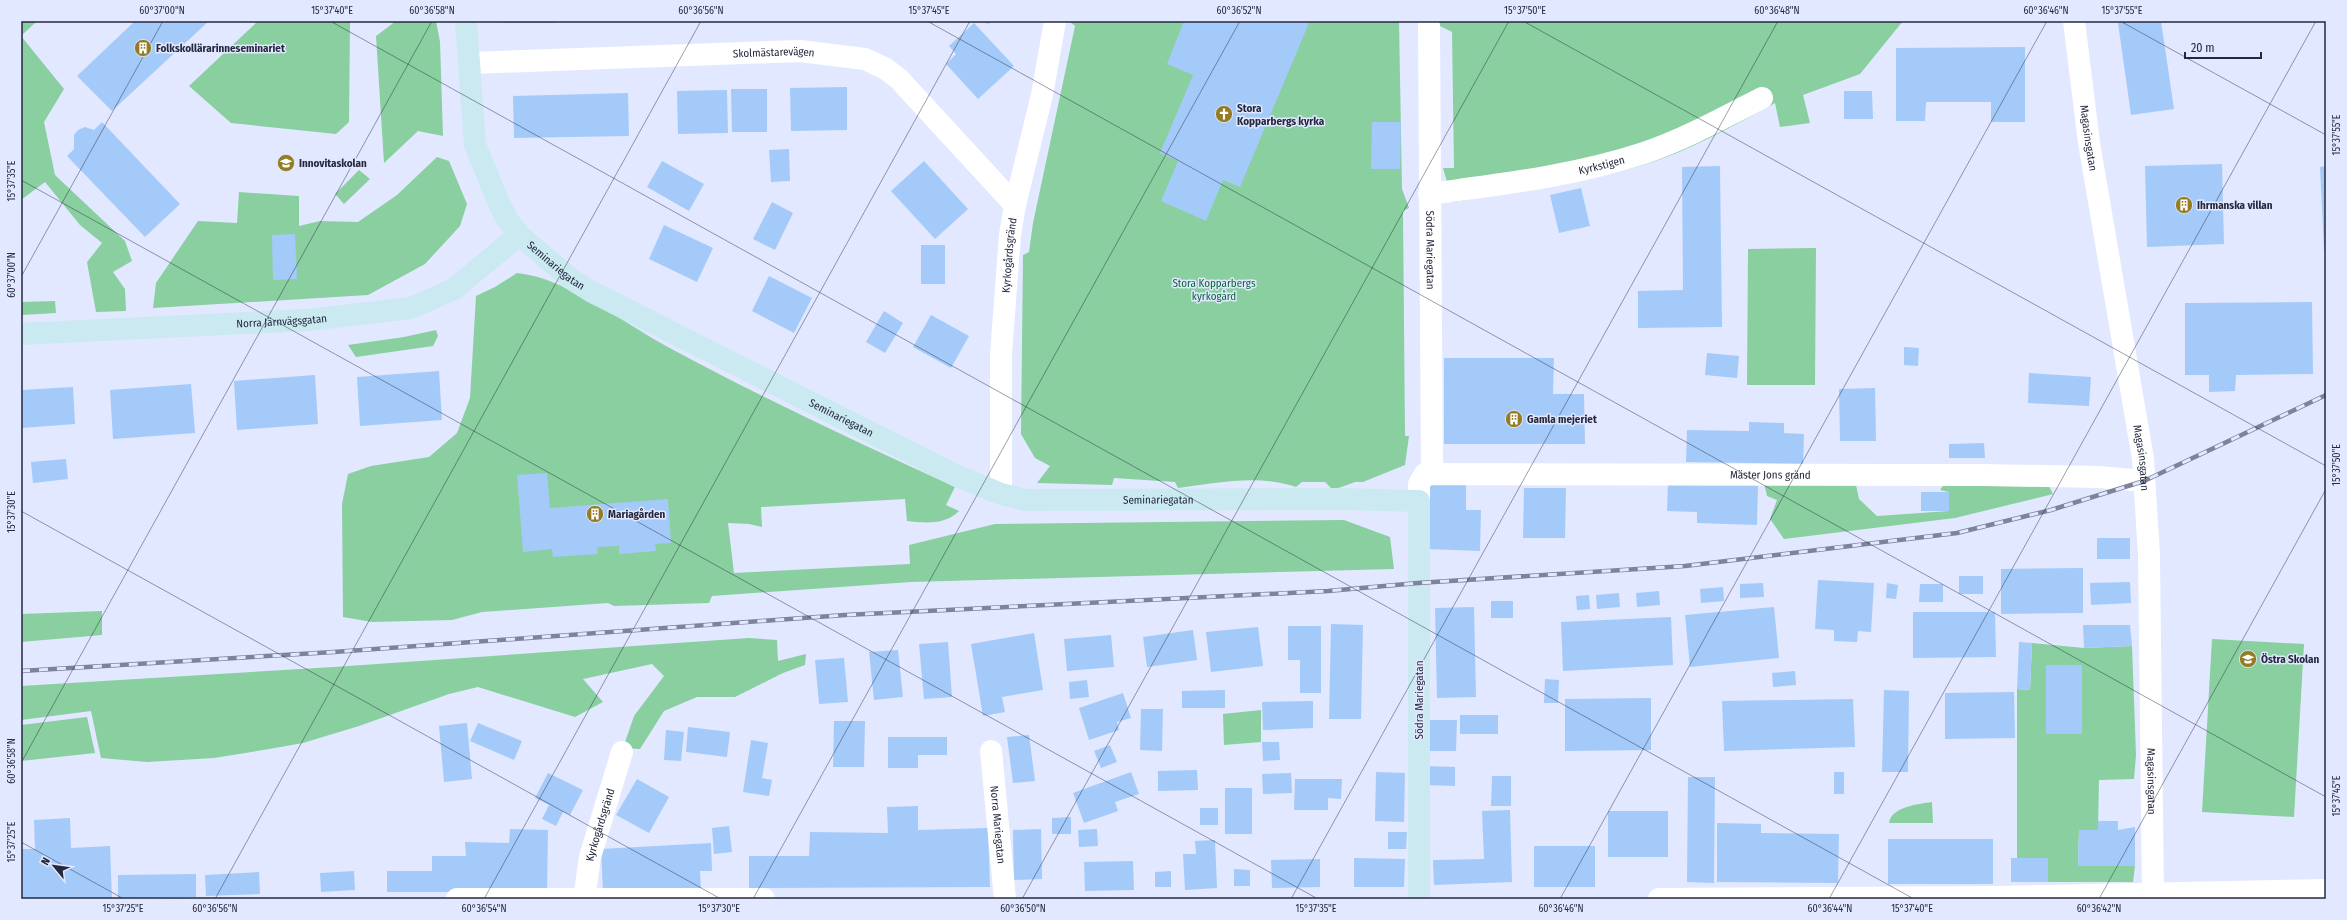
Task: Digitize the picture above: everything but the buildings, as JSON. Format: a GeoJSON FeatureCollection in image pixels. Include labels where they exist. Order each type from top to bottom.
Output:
{"type":"FeatureCollection","features":[{"type":"Feature","properties":{"kind":"street","name":"Seminariegatan"},"geometry":{"type":"LineString","coordinates":[[466,21],[470,63],[470,96],[475,145],[501,207],[519,235],[570,279],[592,292],[916,455],[1001,494],[1026,500],[1339,499],[1420,501]]}},
{"type":"Feature","properties":{"kind":"street","name":"Kyrkogårdsgränd"},"geometry":{"type":"LineString","coordinates":[[1001,494],[1001,354],[1006,276],[1015,205],[1042,95],[1055,21]]}},
{"type":"Feature","properties":{"kind":"street","name":"Magasinsgatan"},"geometry":{"type":"LineString","coordinates":[[2074,21],[2089,143],[2127,370],[2139,423],[2150,562],[2154,896]]}},
{"type":"Feature","properties":{"kind":"street","name":"Södra Mariegatan"},"geometry":{"type":"LineString","coordinates":[[1429,26],[1432,474]]}},
{"type":"Feature","properties":{"kind":"street","name":"Skolmästarevägen"},"geometry":{"type":"LineString","coordinates":[[470,63],[800,51],[865,59],[886,69],[899,79],[1015,205]]}},
{"type":"Feature","properties":{"kind":"street","name":"Kyrkstigen"},"geometry":{"type":"LineString","coordinates":[[1429,194],[1540,179],[1643,153],[1693,134],[1762,98]]}},
{"type":"Feature","properties":{"kind":"street","name":"Norra Järnvägsgatan"},"geometry":{"type":"LineString","coordinates":[[21,334],[308,320],[411,308],[454,289],[519,235]]}},
{"type":"Feature","properties":{"kind":"street"},"geometry":{"type":"LineString","coordinates":[[1420,501],[1419,484],[1425,474],[1432,474]]}},
{"type":"Feature","properties":{"kind":"street","name":"Mäster Jons gränd"},"geometry":{"type":"LineString","coordinates":[[1432,474],[1982,475],[2098,477],[2144,482]]}},
{"type":"Feature","properties":{"kind":"street","name":"Södra Mariegatan"},"geometry":{"type":"LineString","coordinates":[[1419,899],[1420,501]]}},
{"type":"Feature","properties":{"kind":"street","name":"Norra Mariegatan"},"geometry":{"type":"LineString","coordinates":[[991,751],[1005,899]]}},
{"type":"Feature","properties":{"kind":"street","name":"Kyrkogårdsgränd"},"geometry":{"type":"LineString","coordinates":[[584,899],[590,857],[622,752]]}},
{"type":"Feature","properties":{"kind":"street"},"geometry":{"type":"LineString","coordinates":[[1659,899],[2154,896],[2326,890]]}},
{"type":"Feature","properties":{"kind":"street"},"geometry":{"type":"LineString","coordinates":[[457,899],[764,899]]}},
{"type":"Feature","properties":{"kind":"green space"},"geometry":{"type":"Polygon","coordinates":[[[21,21],[37,21],[21,36],[21,21]]]}},
{"type":"Feature","properties":{"kind":"green space"},"geometry":{"type":"Polygon","coordinates":[[[258,21],[350,21],[349,122],[336,134],[231,123],[189,86],[258,21]]]}},
{"type":"Feature","properties":{"kind":"green space"},"geometry":{"type":"Polygon","coordinates":[[[396,21],[436,21],[440,42],[443,136],[418,131],[384,163],[376,36],[396,21]]]}},
{"type":"Feature","properties":{"kind":"green space","name":"Stora Kopparbergs kyrkogård"},"geometry":{"type":"Polygon","coordinates":[[[1069,21],[1399,21],[1402,189],[1409,208],[1403,211],[1405,436],[1409,436],[1405,465],[1363,482],[1355,482],[1333,490],[1325,482],[1302,482],[1296,487],[1282,483],[1253,480],[1222,482],[1178,488],[1175,482],[1114,478],[1112,485],[1037,483],[1050,466],[1035,458],[1021,434],[1023,255],[1029,252],[1033,223],[1075,26],[1069,21]]]}},
{"type":"Feature","properties":{"kind":"green space"},"geometry":{"type":"Polygon","coordinates":[[[1430,21],[1903,21],[1860,74],[1803,95],[1810,123],[1780,127],[1775,103],[1726,130],[1675,154],[1640,166],[1570,183],[1453,202],[1443,168],[1454,168],[1452,32],[1430,21]]]}},
{"type":"Feature","properties":{"kind":"green space"},"geometry":{"type":"Polygon","coordinates":[[[21,36],[64,89],[44,122],[55,175],[125,241],[132,261],[113,272],[125,289],[126,311],[96,312],[87,262],[102,243],[80,225],[45,182],[21,200],[21,36]]]}},
{"type":"Feature","properties":{"kind":"green space"},"geometry":{"type":"Polygon","coordinates":[[[437,157],[449,161],[467,204],[460,226],[425,264],[368,295],[153,308],[156,283],[198,221],[237,223],[239,192],[299,196],[299,226],[320,221],[358,222],[397,195],[437,157]]]}},
{"type":"Feature","properties":{"kind":"green space"},"geometry":{"type":"Polygon","coordinates":[[[359,170],[370,179],[344,204],[335,194],[359,170]]]}},
{"type":"Feature","properties":{"kind":"green space"},"geometry":{"type":"Polygon","coordinates":[[[1816,248],[1815,385],[1747,385],[1748,249],[1816,248]]]}},
{"type":"Feature","properties":{"kind":"green space"},"geometry":{"type":"Polygon","coordinates":[[[517,273],[555,283],[575,292],[666,346],[737,383],[955,487],[946,505],[959,511],[948,519],[935,522],[907,521],[905,499],[761,507],[762,527],[749,524],[728,523],[734,573],[910,564],[909,545],[995,524],[1344,520],[1390,537],[1394,569],[911,582],[712,596],[709,603],[614,606],[608,603],[482,612],[452,620],[372,622],[343,617],[342,504],[348,474],[371,466],[429,457],[457,433],[470,398],[476,296],[495,287],[517,273]]]}},
{"type":"Feature","properties":{"kind":"green space"},"geometry":{"type":"Polygon","coordinates":[[[55,301],[56,313],[21,315],[21,302],[55,301]]]}},
{"type":"Feature","properties":{"kind":"green space"},"geometry":{"type":"Polygon","coordinates":[[[436,330],[438,336],[433,346],[356,357],[348,345],[404,337],[436,330]]]}},
{"type":"Feature","properties":{"kind":"green space"},"geometry":{"type":"Polygon","coordinates":[[[1951,475],[2048,484],[2053,494],[1955,518],[1784,539],[1770,519],[1777,500],[1767,496],[1763,479],[1856,485],[1859,499],[1877,516],[1949,511],[1949,492],[1940,490],[1951,475]]]}},
{"type":"Feature","properties":{"kind":"green space"},"geometry":{"type":"Polygon","coordinates":[[[102,611],[102,635],[21,642],[21,614],[102,611]]]}},
{"type":"Feature","properties":{"kind":"green space"},"geometry":{"type":"Polygon","coordinates":[[[749,638],[777,640],[778,661],[806,654],[805,665],[783,673],[735,697],[697,697],[664,711],[640,749],[623,748],[634,716],[664,676],[652,664],[583,679],[603,702],[575,717],[478,687],[449,694],[359,726],[303,743],[214,758],[147,762],[101,758],[91,711],[21,720],[21,686],[334,667],[749,638]]]}},
{"type":"Feature","properties":{"kind":"green space"},"geometry":{"type":"Polygon","coordinates":[[[2212,639],[2304,644],[2294,817],[2202,812],[2212,639]]]}},
{"type":"Feature","properties":{"kind":"green space"},"geometry":{"type":"Polygon","coordinates":[[[2032,643],[2084,648],[2132,646],[2136,755],[2134,779],[2099,780],[2098,830],[2079,830],[2078,866],[2135,866],[2133,882],[2048,882],[2047,858],[2017,858],[2017,689],[2030,690],[2032,643]],[[2046,665],[2046,734],[2082,734],[2082,665],[2046,665]]]}},
{"type":"Feature","properties":{"kind":"green space"},"geometry":{"type":"Polygon","coordinates":[[[1261,710],[1261,742],[1224,745],[1223,714],[1261,710]]]}},
{"type":"Feature","properties":{"kind":"green space"},"geometry":{"type":"Polygon","coordinates":[[[87,717],[95,753],[21,761],[21,725],[87,717]]]}},
{"type":"Feature","properties":{"kind":"green space"},"geometry":{"type":"Polygon","coordinates":[[[1932,802],[1933,823],[1889,823],[1895,813],[1906,807],[1932,802]]]}},
{"type":"Feature","properties":{"kind":"railway"},"geometry":{"type":"LineString","coordinates":[[21,671],[334,652],[845,615],[1328,591],[1418,583],[1685,566],[1957,533],[2051,510],[2144,481],[2326,395]]}},
{"type":"Feature","properties":{"kind":"place","name":"Folkskollärarinneseminariet"},"geometry":{"type":"Point","coordinates":[143,48]}},
{"type":"Feature","properties":{"kind":"place","name":"Stora Kopparbergs kyrka"},"geometry":{"type":"Point","coordinates":[1224,114]}},
{"type":"Feature","properties":{"kind":"place","name":"Innovitaskolan"},"geometry":{"type":"Point","coordinates":[286,163]}},
{"type":"Feature","properties":{"kind":"place","name":"Ihrmanska villan"},"geometry":{"type":"Point","coordinates":[2184,205]}},
{"type":"Feature","properties":{"kind":"place","name":"Gamla mejeriet"},"geometry":{"type":"Point","coordinates":[1514,419]}},
{"type":"Feature","properties":{"kind":"place","name":"Mariagården"},"geometry":{"type":"Point","coordinates":[595,514]}},
{"type":"Feature","properties":{"kind":"place","name":"Östra Skolan"},"geometry":{"type":"Point","coordinates":[2248,659]}}]}
